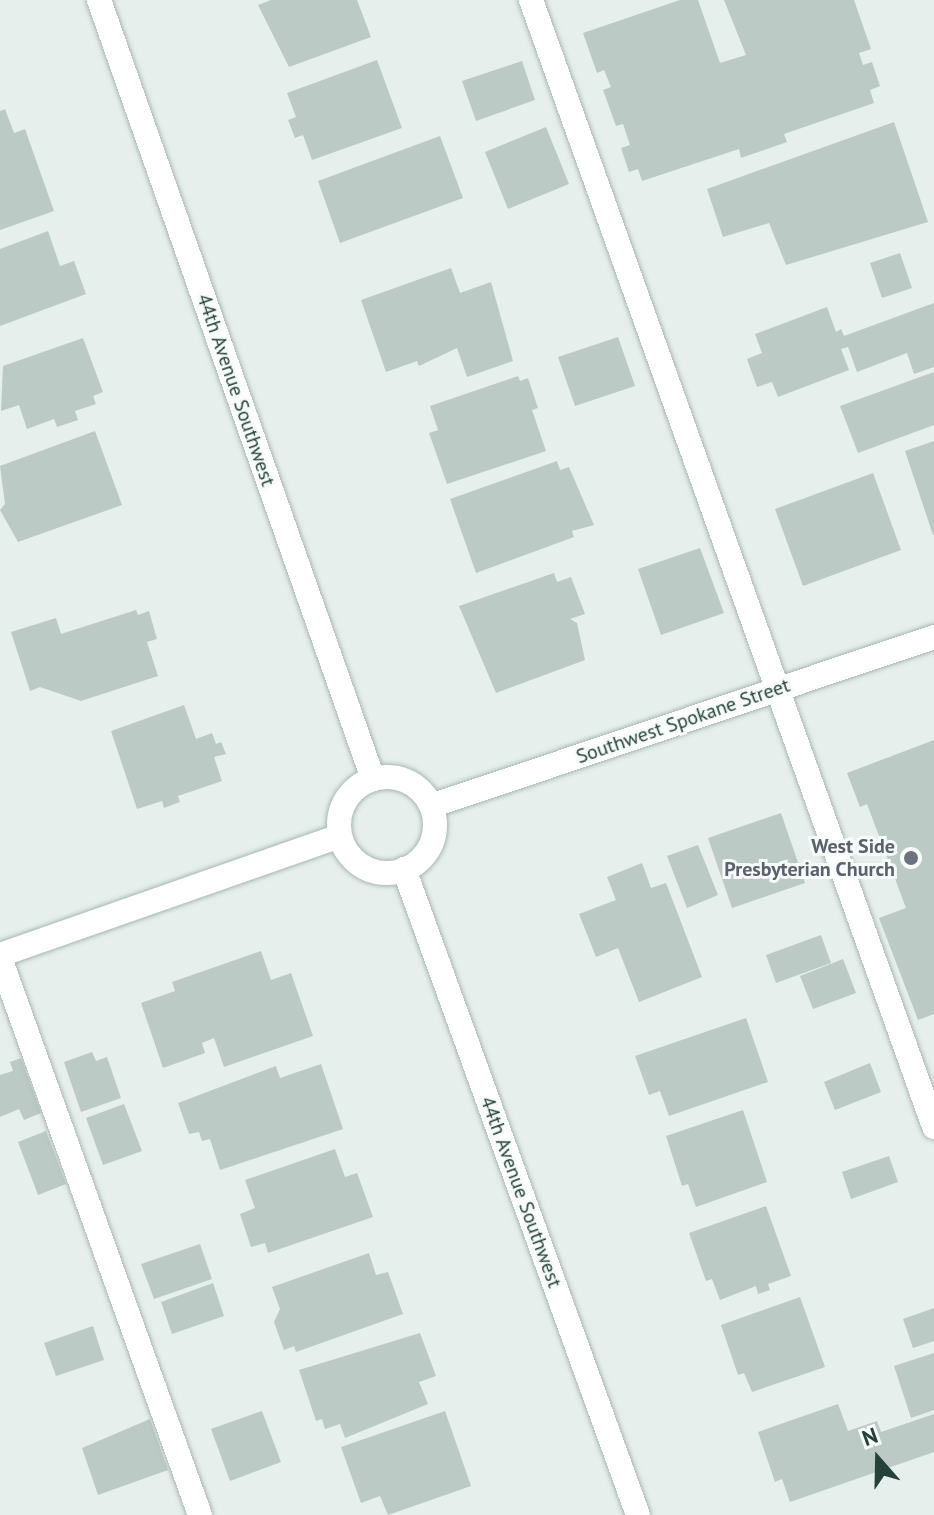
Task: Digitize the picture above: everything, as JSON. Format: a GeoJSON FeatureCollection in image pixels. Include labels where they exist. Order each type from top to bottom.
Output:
{"type":"FeatureCollection","features":[{"type":"Feature","properties":{"kind":"street","name":"44th Avenue Southwest"},"geometry":{"type":"LineString","coordinates":[[99,0],[373,779]]}},
{"type":"Feature","properties":{"kind":"street"},"geometry":{"type":"LineString","coordinates":[[531,0],[775,690],[934,1127]]}},
{"type":"Feature","properties":{"kind":"street","name":"Southwest Spokane Street"},"geometry":{"type":"LineString","coordinates":[[431,806],[934,637]]}},
{"type":"Feature","properties":{"kind":"street"},"geometry":{"type":"LineString","coordinates":[[398,778],[414,785],[431,806],[431,844],[424,857],[404,869],[368,870],[354,861],[339,836],[342,806],[351,792],[373,779],[398,778]]}},
{"type":"Feature","properties":{"kind":"street"},"geometry":{"type":"LineString","coordinates":[[200,1515],[0,956],[339,836]]}},
{"type":"Feature","properties":{"kind":"street","name":"44th Avenue Southwest"},"geometry":{"type":"LineString","coordinates":[[404,869],[638,1515]]}},
{"type":"Feature","properties":{"kind":"building"},"geometry":{"type":"Polygon","coordinates":[[[271,0],[357,0],[371,37],[289,67],[258,5],[271,0]]]}},
{"type":"Feature","properties":{"kind":"building"},"geometry":{"type":"Polygon","coordinates":[[[680,0],[698,0],[720,63],[746,55],[724,0],[854,0],[871,49],[859,53],[863,65],[872,62],[880,86],[870,90],[874,103],[784,134],[787,142],[741,158],[739,149],[642,181],[638,169],[629,172],[621,148],[630,145],[623,124],[616,126],[603,90],[611,87],[604,70],[597,73],[583,33],[680,0]]]}},
{"type":"Feature","properties":{"kind":"building"},"geometry":{"type":"Polygon","coordinates":[[[377,60],[402,128],[312,160],[303,135],[295,138],[288,120],[296,117],[287,93],[377,60]]]}},
{"type":"Feature","properties":{"kind":"building"},"geometry":{"type":"Polygon","coordinates":[[[522,61],[535,100],[476,121],[462,81],[522,61]]]}},
{"type":"Feature","properties":{"kind":"building"},"geometry":{"type":"Polygon","coordinates":[[[5,109],[14,133],[25,129],[54,211],[0,230],[0,111],[5,109]]]}},
{"type":"Feature","properties":{"kind":"building"},"geometry":{"type":"Polygon","coordinates":[[[894,122],[928,222],[786,265],[769,223],[723,237],[707,189],[894,122]]]}},
{"type":"Feature","properties":{"kind":"building"},"geometry":{"type":"Polygon","coordinates":[[[546,127],[569,184],[508,209],[485,152],[546,127]]]}},
{"type":"Feature","properties":{"kind":"building"},"geometry":{"type":"Polygon","coordinates":[[[440,136],[463,198],[340,243],[318,181],[440,136]]]}},
{"type":"Feature","properties":{"kind":"building"},"geometry":{"type":"Polygon","coordinates":[[[48,231],[60,266],[74,261],[86,294],[0,326],[0,249],[48,231]]]}},
{"type":"Feature","properties":{"kind":"building"},"geometry":{"type":"Polygon","coordinates":[[[900,253],[912,288],[882,298],[870,263],[900,253]]]}},
{"type":"Feature","properties":{"kind":"building"},"geometry":{"type":"Polygon","coordinates":[[[451,268],[460,293],[491,282],[513,361],[467,377],[457,348],[419,366],[417,361],[386,372],[361,300],[451,268]]]}},
{"type":"Feature","properties":{"kind":"building"},"geometry":{"type":"Polygon","coordinates":[[[934,303],[934,367],[914,374],[907,353],[857,372],[848,347],[841,349],[849,370],[778,397],[772,382],[757,387],[747,359],[762,353],[755,334],[827,307],[836,332],[841,329],[844,336],[934,303]]]}},
{"type":"Feature","properties":{"kind":"building"},"geometry":{"type":"Polygon","coordinates":[[[618,337],[635,386],[575,406],[558,357],[618,337]]]}},
{"type":"Feature","properties":{"kind":"building"},"geometry":{"type":"Polygon","coordinates":[[[83,338],[103,392],[93,396],[96,404],[75,411],[78,420],[57,427],[54,419],[27,429],[19,405],[1,411],[3,366],[83,338]]]}},
{"type":"Feature","properties":{"kind":"building"},"geometry":{"type":"Polygon","coordinates":[[[934,372],[934,425],[858,453],[840,406],[934,372]]]}},
{"type":"Feature","properties":{"kind":"building"},"geometry":{"type":"Polygon","coordinates":[[[518,376],[520,381],[528,378],[538,408],[532,410],[546,451],[447,484],[429,433],[438,430],[430,406],[518,376]]]}},
{"type":"Feature","properties":{"kind":"building"},"geometry":{"type":"Polygon","coordinates":[[[95,431],[122,505],[18,542],[0,510],[5,504],[0,466],[95,431]]]}},
{"type":"Feature","properties":{"kind":"building"},"geometry":{"type":"Polygon","coordinates":[[[934,441],[934,535],[933,535],[905,451],[934,441]]]}},
{"type":"Feature","properties":{"kind":"building"},"geometry":{"type":"Polygon","coordinates":[[[557,461],[560,470],[569,467],[594,525],[572,531],[574,537],[476,573],[450,499],[557,461]]]}},
{"type":"Feature","properties":{"kind":"building"},"geometry":{"type":"Polygon","coordinates":[[[873,473],[901,550],[803,586],[775,509],[873,473]]]}},
{"type":"Feature","properties":{"kind":"building"},"geometry":{"type":"Polygon","coordinates":[[[700,548],[724,613],[661,635],[638,569],[700,548]]]}},
{"type":"Feature","properties":{"kind":"building"},"geometry":{"type":"Polygon","coordinates":[[[554,573],[557,582],[571,577],[585,614],[570,619],[577,623],[585,660],[496,693],[459,606],[554,573]]]}},
{"type":"Feature","properties":{"kind":"building"},"geometry":{"type":"Polygon","coordinates":[[[136,610],[138,615],[149,611],[157,639],[147,642],[158,676],[81,701],[40,687],[30,691],[11,632],[56,618],[61,634],[136,610]]]}},
{"type":"Feature","properties":{"kind":"building"},"geometry":{"type":"Polygon","coordinates":[[[184,705],[196,739],[212,733],[216,744],[221,742],[226,754],[214,757],[222,781],[178,796],[180,802],[164,808],[162,801],[137,809],[111,731],[184,705]]]}},
{"type":"Feature","properties":{"kind":"building","name":"West Side Presbyterian Church"},"geometry":{"type":"Polygon","coordinates":[[[934,740],[934,1014],[918,1020],[879,918],[906,908],[867,804],[860,807],[847,773],[934,740]]]}},
{"type":"Feature","properties":{"kind":"building"},"geometry":{"type":"Polygon","coordinates":[[[781,813],[805,883],[732,908],[708,838],[781,813]]]}},
{"type":"Feature","properties":{"kind":"building"},"geometry":{"type":"Polygon","coordinates":[[[698,845],[718,895],[687,908],[667,856],[698,845]]]}},
{"type":"Feature","properties":{"kind":"building"},"geometry":{"type":"Polygon","coordinates":[[[642,863],[651,888],[666,883],[702,977],[639,1002],[618,948],[596,957],[579,914],[616,900],[607,877],[642,863]]]}},
{"type":"Feature","properties":{"kind":"building"},"geometry":{"type":"Polygon","coordinates":[[[821,935],[831,963],[776,983],[766,955],[821,935]]]}},
{"type":"Feature","properties":{"kind":"building"},"geometry":{"type":"Polygon","coordinates":[[[261,951],[271,980],[291,973],[313,1036],[224,1067],[214,1038],[202,1043],[205,1053],[163,1068],[141,1003],[175,991],[172,982],[261,951]]]}},
{"type":"Feature","properties":{"kind":"building"},"geometry":{"type":"Polygon","coordinates":[[[843,959],[856,993],[813,1009],[800,976],[843,959]]]}},
{"type":"Feature","properties":{"kind":"building"},"geometry":{"type":"Polygon","coordinates":[[[746,1018],[768,1082],[669,1116],[660,1091],[649,1095],[635,1056],[746,1018]]]}},
{"type":"Feature","properties":{"kind":"building"},"geometry":{"type":"Polygon","coordinates":[[[92,1052],[96,1061],[107,1057],[121,1098],[81,1112],[64,1062],[92,1052]]]}},
{"type":"Feature","properties":{"kind":"building"},"geometry":{"type":"Polygon","coordinates":[[[21,1058],[41,1113],[24,1120],[19,1109],[0,1117],[0,1075],[13,1071],[10,1062],[21,1058]]]}},
{"type":"Feature","properties":{"kind":"building"},"geometry":{"type":"Polygon","coordinates":[[[870,1063],[881,1092],[835,1110],[824,1082],[870,1063]]]}},
{"type":"Feature","properties":{"kind":"building"},"geometry":{"type":"Polygon","coordinates":[[[321,1064],[343,1129],[220,1170],[210,1139],[202,1141],[199,1132],[189,1134],[178,1103],[276,1066],[280,1078],[321,1064]]]}},
{"type":"Feature","properties":{"kind":"building"},"geometry":{"type":"Polygon","coordinates":[[[124,1104],[142,1151],[103,1165],[86,1118],[124,1104]]]}},
{"type":"Feature","properties":{"kind":"building"},"geometry":{"type":"Polygon","coordinates":[[[743,1110],[767,1182],[696,1207],[688,1184],[682,1186],[666,1136],[743,1110]]]}},
{"type":"Feature","properties":{"kind":"building"},"geometry":{"type":"Polygon","coordinates":[[[46,1131],[66,1184],[38,1195],[18,1142],[46,1131]]]}},
{"type":"Feature","properties":{"kind":"building"},"geometry":{"type":"Polygon","coordinates":[[[335,1149],[345,1177],[357,1173],[373,1217],[268,1253],[265,1243],[251,1247],[240,1214],[255,1208],[245,1180],[335,1149]]]}},
{"type":"Feature","properties":{"kind":"building"},"geometry":{"type":"Polygon","coordinates":[[[889,1156],[898,1182],[851,1199],[842,1172],[889,1156]]]}},
{"type":"Feature","properties":{"kind":"building"},"geometry":{"type":"Polygon","coordinates":[[[766,1206],[791,1276],[768,1284],[770,1290],[758,1294],[756,1286],[720,1300],[712,1279],[706,1281],[689,1233],[766,1206]]]}},
{"type":"Feature","properties":{"kind":"building"},"geometry":{"type":"Polygon","coordinates":[[[200,1244],[212,1279],[154,1299],[141,1264],[200,1244]]]}},
{"type":"Feature","properties":{"kind":"building"},"geometry":{"type":"Polygon","coordinates":[[[369,1253],[376,1275],[388,1272],[403,1314],[296,1352],[294,1346],[284,1350],[274,1322],[280,1309],[272,1287],[369,1253]]]}},
{"type":"Feature","properties":{"kind":"building"},"geometry":{"type":"Polygon","coordinates":[[[213,1283],[224,1316],[172,1334],[161,1302],[213,1283]]]}},
{"type":"Feature","properties":{"kind":"building"},"geometry":{"type":"Polygon","coordinates":[[[800,1297],[825,1367],[752,1392],[744,1373],[738,1375],[721,1325],[800,1297]]]}},
{"type":"Feature","properties":{"kind":"building"},"geometry":{"type":"Polygon","coordinates":[[[934,1308],[934,1341],[913,1348],[903,1319],[934,1308]]]}},
{"type":"Feature","properties":{"kind":"building"},"geometry":{"type":"Polygon","coordinates":[[[93,1326],[104,1360],[56,1376],[44,1343],[93,1326]]]}},
{"type":"Feature","properties":{"kind":"building"},"geometry":{"type":"Polygon","coordinates":[[[420,1333],[436,1376],[419,1382],[428,1404],[345,1438],[340,1424],[325,1429],[322,1419],[316,1421],[299,1370],[420,1333]]]}},
{"type":"Feature","properties":{"kind":"building"},"geometry":{"type":"Polygon","coordinates":[[[934,1353],[934,1410],[911,1418],[894,1366],[934,1353]]]}},
{"type":"Feature","properties":{"kind":"building"},"geometry":{"type":"Polygon","coordinates":[[[838,1404],[848,1431],[877,1421],[881,1432],[934,1414],[934,1452],[790,1502],[782,1479],[775,1482],[758,1432],[838,1404]]]}},
{"type":"Feature","properties":{"kind":"building"},"geometry":{"type":"Polygon","coordinates":[[[262,1411],[281,1462],[230,1481],[211,1429],[262,1411]]]}},
{"type":"Feature","properties":{"kind":"building"},"geometry":{"type":"Polygon","coordinates":[[[445,1411],[471,1486],[388,1515],[380,1496],[361,1503],[341,1447],[445,1411]]]}},
{"type":"Feature","properties":{"kind":"building"},"geometry":{"type":"Polygon","coordinates":[[[150,1419],[168,1470],[98,1495],[82,1448],[150,1419]]]}},
{"type":"Feature","properties":{"kind":"place","name":"West Side Presbyterian Church"},"geometry":{"type":"Point","coordinates":[911,858]}}]}
